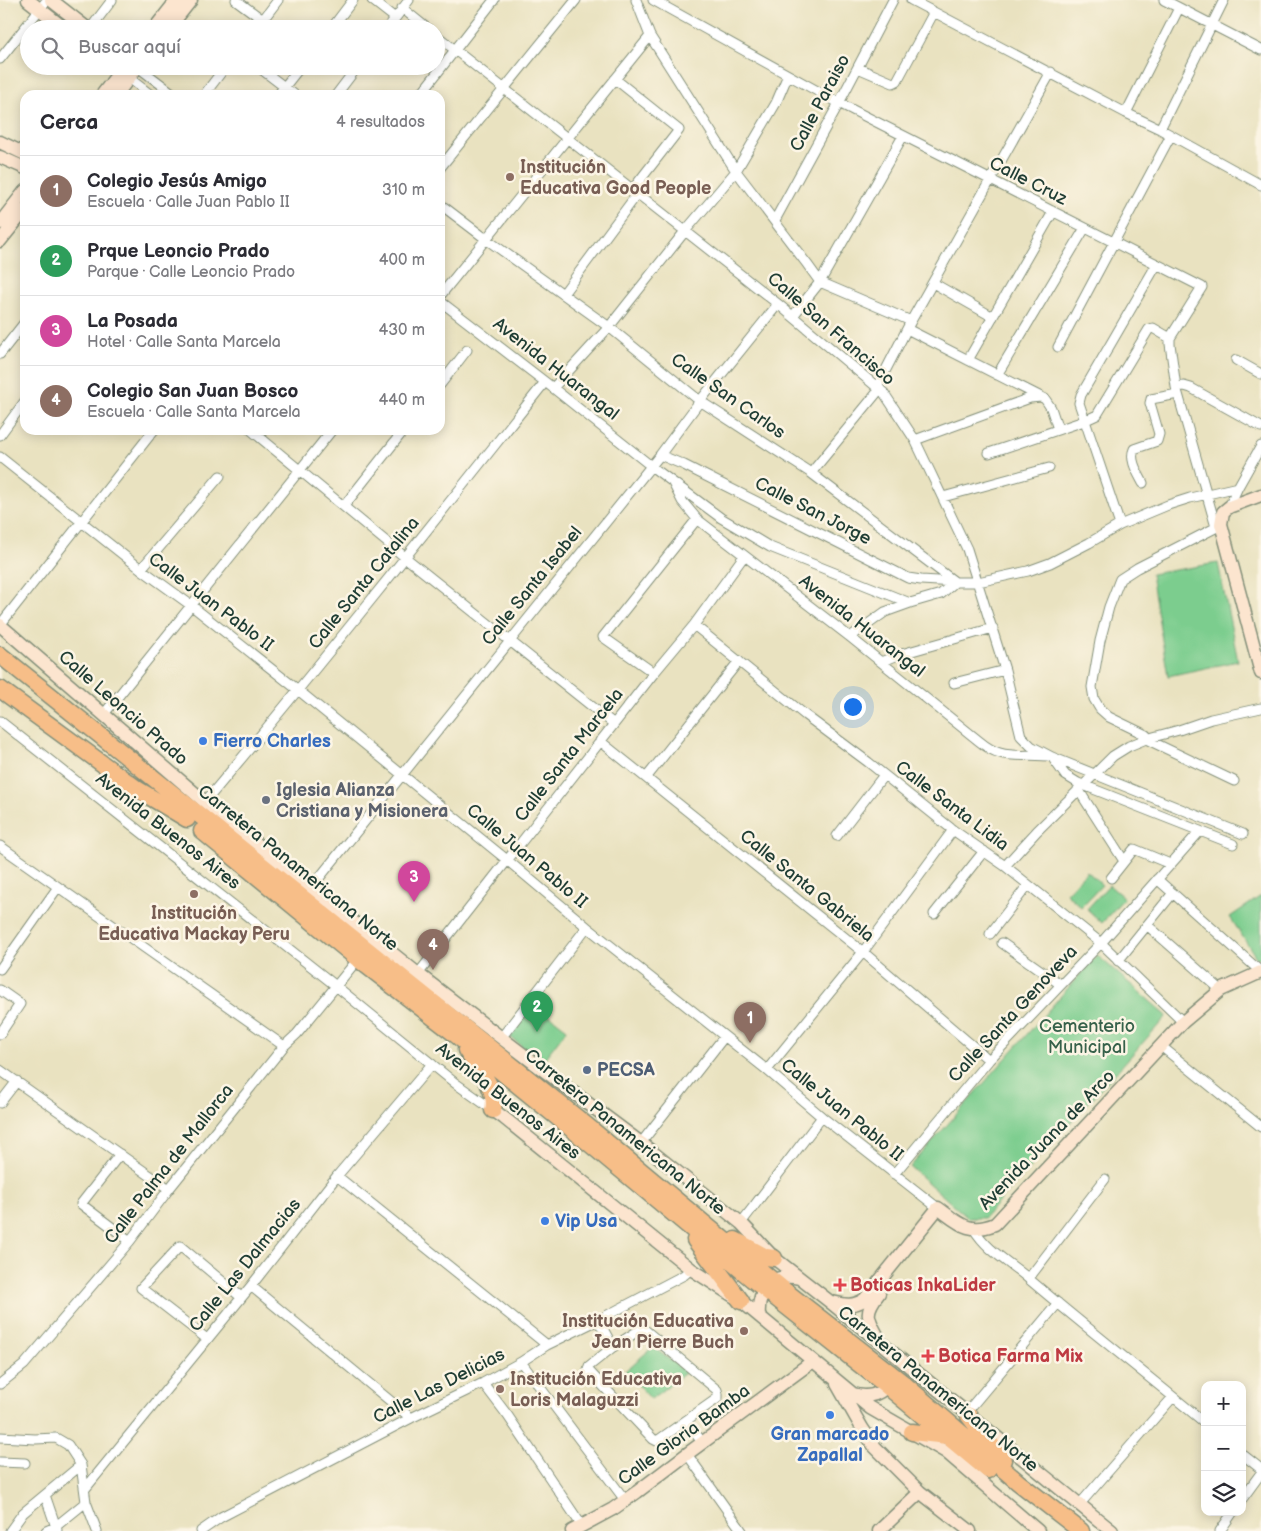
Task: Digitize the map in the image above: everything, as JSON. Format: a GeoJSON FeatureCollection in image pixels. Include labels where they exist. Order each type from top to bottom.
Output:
{"type":"FeatureCollection","features":[{"type":"Feature","properties":{"kind":"highway","name":"Carretera Panamericana Norte"},"geometry":{"type":"LineString","coordinates":[[0,655],[517,1077],[719,1235],[769,1285]]}},
{"type":"Feature","properties":{"kind":"highway","name":"Carretera Panamericana Norte"},"geometry":{"type":"LineString","coordinates":[[0,666],[358,959],[455,1034],[517,1077],[675,1215],[769,1285],[947,1436],[1064,1531]]}},
{"type":"Feature","properties":{"kind":"highway"},"geometry":{"type":"LineString","coordinates":[[0,689],[137,789],[187,819]]}},
{"type":"Feature","properties":{"kind":"highway"},"geometry":{"type":"LineString","coordinates":[[455,1034],[491,1087],[494,1106]]}},
{"type":"Feature","properties":{"kind":"highway"},"geometry":{"type":"LineString","coordinates":[[494,1106],[517,1077]]}},
{"type":"Feature","properties":{"kind":"highway"},"geometry":{"type":"LineString","coordinates":[[675,1215],[741,1302]]}},
{"type":"Feature","properties":{"kind":"highway"},"geometry":{"type":"LineString","coordinates":[[719,1235],[738,1241],[766,1257],[774,1258]]}},
{"type":"Feature","properties":{"kind":"highway","name":"Carretera Panamericana Norte"},"geometry":{"type":"LineString","coordinates":[[887,1385],[1081,1531]]}},
{"type":"Feature","properties":{"kind":"highway"},"geometry":{"type":"LineString","coordinates":[[968,1414],[1018,1482]]}},
{"type":"Feature","properties":{"kind":"highway"},"geometry":{"type":"LineString","coordinates":[[912,1432],[947,1436]]}},
{"type":"Feature","properties":{"kind":"main road"},"geometry":{"type":"LineString","coordinates":[[28,0],[43,4],[57,20]]}},
{"type":"Feature","properties":{"kind":"main road"},"geometry":{"type":"LineString","coordinates":[[51,0],[77,20]]}},
{"type":"Feature","properties":{"kind":"main road"},"geometry":{"type":"LineString","coordinates":[[161,20],[177,0]]}},
{"type":"Feature","properties":{"kind":"main road"},"geometry":{"type":"LineString","coordinates":[[175,20],[190,0]]}},
{"type":"Feature","properties":{"kind":"main road"},"geometry":{"type":"LineString","coordinates":[[106,90],[118,75]]}},
{"type":"Feature","properties":{"kind":"main road"},"geometry":{"type":"LineString","coordinates":[[117,90],[121,75]]}},
{"type":"Feature","properties":{"kind":"main road"},"geometry":{"type":"LineString","coordinates":[[0,142],[20,152]]}},
{"type":"Feature","properties":{"kind":"main road"},"geometry":{"type":"LineString","coordinates":[[0,157],[20,166]]}},
{"type":"Feature","properties":{"kind":"main road"},"geometry":{"type":"LineString","coordinates":[[0,223],[20,197]]}},
{"type":"Feature","properties":{"kind":"main road"},"geometry":{"type":"LineString","coordinates":[[0,241],[20,216]]}},
{"type":"Feature","properties":{"kind":"main road"},"geometry":{"type":"LineString","coordinates":[[1261,496],[1229,507],[1223,512],[1219,526],[1261,673]]}},
{"type":"Feature","properties":{"kind":"main road","name":"Calle Leoncio Prado"},"geometry":{"type":"LineString","coordinates":[[0,625],[205,802],[418,974],[641,1143],[741,1223],[774,1258],[1112,1531]]}},
{"type":"Feature","properties":{"kind":"main road","name":"Avenida Juana de Arco"},"geometry":{"type":"LineString","coordinates":[[940,1210],[959,1223],[974,1229],[995,1224],[1183,1022],[1220,990],[1261,972]]}},
{"type":"Feature","properties":{"kind":"main road","name":"Avenida Buenos Aires"},"geometry":{"type":"LineString","coordinates":[[494,1106],[504,1118],[691,1269],[741,1302],[835,1379],[874,1447],[920,1492],[970,1531]]}},
{"type":"Feature","properties":{"kind":"main road"},"geometry":{"type":"LineString","coordinates":[[829,1301],[852,1305],[865,1299],[940,1210]]}},
{"type":"Feature","properties":{"kind":"main road"},"geometry":{"type":"LineString","coordinates":[[869,1318],[871,1304],[940,1210]]}},
{"type":"Feature","properties":{"kind":"main road"},"geometry":{"type":"LineString","coordinates":[[759,1316],[759,1301],[769,1285],[786,1276],[799,1278]]}},
{"type":"Feature","properties":{"kind":"main road"},"geometry":{"type":"LineString","coordinates":[[852,1305],[869,1318],[894,1363],[887,1385],[870,1408],[862,1428]]}},
{"type":"Feature","properties":{"kind":"main road","name":"Calle Gloria Bamba"},"geometry":{"type":"LineString","coordinates":[[577,1528],[613,1509],[813,1361]]}},
{"type":"Feature","properties":{"kind":"main road"},"geometry":{"type":"LineString","coordinates":[[835,1379],[870,1408],[946,1452],[1038,1531]]}},
{"type":"Feature","properties":{"kind":"main road"},"geometry":{"type":"LineString","coordinates":[[853,1394],[867,1396],[887,1385]]}},
{"type":"Feature","properties":{"kind":"main road"},"geometry":{"type":"LineString","coordinates":[[878,1531],[920,1492]]}},
{"type":"Feature","properties":{"kind":"street"},"geometry":{"type":"LineString","coordinates":[[96,20],[112,0]]}},
{"type":"Feature","properties":{"kind":"street"},"geometry":{"type":"LineString","coordinates":[[236,0],[263,20],[278,0]]}},
{"type":"Feature","properties":{"kind":"street"},"geometry":{"type":"LineString","coordinates":[[338,20],[353,0]]}},
{"type":"Feature","properties":{"kind":"street"},"geometry":{"type":"LineString","coordinates":[[372,0],[395,18],[409,0]]}},
{"type":"Feature","properties":{"kind":"street"},"geometry":{"type":"LineString","coordinates":[[445,63],[494,0]]}},
{"type":"Feature","properties":{"kind":"street"},"geometry":{"type":"LineString","coordinates":[[445,162],[576,0]]}},
{"type":"Feature","properties":{"kind":"street"},"geometry":{"type":"LineString","coordinates":[[636,0],[650,36],[736,171],[775,220],[820,282],[909,325],[968,360],[1045,399],[1052,408],[1058,429]]}},
{"type":"Feature","properties":{"kind":"street","name":"Calle Cruz"},"geometry":{"type":"LineString","coordinates":[[653,0],[839,104],[1202,287],[1170,338]]}},
{"type":"Feature","properties":{"kind":"street","name":"Calle Paraiso"},"geometry":{"type":"LineString","coordinates":[[775,220],[839,104],[893,0]]}},
{"type":"Feature","properties":{"kind":"street"},"geometry":{"type":"LineString","coordinates":[[911,0],[1160,129],[1261,185]]}},
{"type":"Feature","properties":{"kind":"street"},"geometry":{"type":"LineString","coordinates":[[1164,0],[1261,50]]}},
{"type":"Feature","properties":{"kind":"street"},"geometry":{"type":"LineString","coordinates":[[1160,129],[1224,0]]}},
{"type":"Feature","properties":{"kind":"street"},"geometry":{"type":"LineString","coordinates":[[30,20],[43,4]]}},
{"type":"Feature","properties":{"kind":"street"},"geometry":{"type":"LineString","coordinates":[[402,8],[417,20]]}},
{"type":"Feature","properties":{"kind":"street"},"geometry":{"type":"LineString","coordinates":[[1126,113],[1179,8]]}},
{"type":"Feature","properties":{"kind":"street"},"geometry":{"type":"LineString","coordinates":[[858,68],[893,83],[897,81],[934,12]]}},
{"type":"Feature","properties":{"kind":"street"},"geometry":{"type":"LineString","coordinates":[[0,59],[20,33]]}},
{"type":"Feature","properties":{"kind":"street"},"geometry":{"type":"LineString","coordinates":[[445,290],[650,36]]}},
{"type":"Feature","properties":{"kind":"street","name":"Calle San Francisco"},"geometry":{"type":"LineString","coordinates":[[445,42],[686,230],[793,316],[884,393],[915,440],[967,549],[993,628],[1021,736],[1031,746],[1052,757]]}},
{"type":"Feature","properties":{"kind":"street"},"geometry":{"type":"LineString","coordinates":[[811,473],[878,388],[909,325],[1051,72]]}},
{"type":"Feature","properties":{"kind":"street"},"geometry":{"type":"LineString","coordinates":[[128,75],[145,90]]}},
{"type":"Feature","properties":{"kind":"street"},"geometry":{"type":"LineString","coordinates":[[149,75],[168,90]]}},
{"type":"Feature","properties":{"kind":"street"},"geometry":{"type":"LineString","coordinates":[[208,90],[219,75]]}},
{"type":"Feature","properties":{"kind":"street"},"geometry":{"type":"LineString","coordinates":[[269,75],[289,90]]}},
{"type":"Feature","properties":{"kind":"street"},"geometry":{"type":"LineString","coordinates":[[282,90],[294,75]]}},
{"type":"Feature","properties":{"kind":"street"},"geometry":{"type":"LineString","coordinates":[[340,90],[351,75]]}},
{"type":"Feature","properties":{"kind":"street"},"geometry":{"type":"LineString","coordinates":[[424,90],[436,75]]}},
{"type":"Feature","properties":{"kind":"street"},"geometry":{"type":"LineString","coordinates":[[553,388],[609,327],[686,230],[736,171],[776,103],[788,75]]}},
{"type":"Feature","properties":{"kind":"street"},"geometry":{"type":"LineString","coordinates":[[563,294],[679,130],[615,79]]}},
{"type":"Feature","properties":{"kind":"street"},"geometry":{"type":"LineString","coordinates":[[1058,347],[1171,135]]}},
{"type":"Feature","properties":{"kind":"street"},"geometry":{"type":"LineString","coordinates":[[793,316],[820,282],[903,136]]}},
{"type":"Feature","properties":{"kind":"street","name":"Calle San Carlos"},"geometry":{"type":"LineString","coordinates":[[445,208],[609,327],[700,401],[811,473],[955,582]]}},
{"type":"Feature","properties":{"kind":"street"},"geometry":{"type":"LineString","coordinates":[[968,360],[1053,212]]}},
{"type":"Feature","properties":{"kind":"street"},"geometry":{"type":"LineString","coordinates":[[997,375],[1085,228]]}},
{"type":"Feature","properties":{"kind":"street"},"geometry":{"type":"LineString","coordinates":[[1120,525],[1079,403],[1081,395],[1157,264]]}},
{"type":"Feature","properties":{"kind":"street"},"geometry":{"type":"LineString","coordinates":[[932,283],[993,316]]}},
{"type":"Feature","properties":{"kind":"street","name":"Calle Santa Isabel"},"geometry":{"type":"LineString","coordinates":[[311,888],[660,455],[700,401],[778,304]]}},
{"type":"Feature","properties":{"kind":"street","name":"Avenida Huarangal"},"geometry":{"type":"LineString","coordinates":[[445,305],[650,466],[721,518],[770,547],[910,603]]}},
{"type":"Feature","properties":{"kind":"street"},"geometry":{"type":"LineString","coordinates":[[0,354],[20,328]]}},
{"type":"Feature","properties":{"kind":"street"},"geometry":{"type":"LineString","coordinates":[[989,453],[1097,414],[1148,329],[1153,328],[1170,338],[1177,391],[1207,493],[1219,526],[1120,579],[1109,607],[1100,641],[1092,687],[1094,699],[1104,714],[1146,735],[1146,739],[1234,781]]}},
{"type":"Feature","properties":{"kind":"street"},"geometry":{"type":"LineString","coordinates":[[445,379],[467,350]]}},
{"type":"Feature","properties":{"kind":"street"},"geometry":{"type":"LineString","coordinates":[[1236,360],[1261,374]]}},
{"type":"Feature","properties":{"kind":"street","name":"Calle Santa Catalina"},"geometry":{"type":"LineString","coordinates":[[205,802],[406,558],[545,382]]}},
{"type":"Feature","properties":{"kind":"street"},"geometry":{"type":"LineString","coordinates":[[1143,483],[1132,461],[1132,452],[1134,449],[1156,442],[1159,434],[1150,403],[1151,399],[1177,391],[1184,386],[1191,388],[1261,427]]}},
{"type":"Feature","properties":{"kind":"street"},"geometry":{"type":"LineString","coordinates":[[915,440],[1030,398],[1041,397]]}},
{"type":"Feature","properties":{"kind":"street"},"geometry":{"type":"LineString","coordinates":[[0,435],[20,408]]}},
{"type":"Feature","properties":{"kind":"street"},"geometry":{"type":"LineString","coordinates":[[0,625],[150,435]]}},
{"type":"Feature","properties":{"kind":"street"},"geometry":{"type":"LineString","coordinates":[[256,435],[406,558],[614,724]]}},
{"type":"Feature","properties":{"kind":"street"},"geometry":{"type":"LineString","coordinates":[[104,714],[328,435]]}},
{"type":"Feature","properties":{"kind":"street"},"geometry":{"type":"LineString","coordinates":[[344,506],[400,435]]}},
{"type":"Feature","properties":{"kind":"street"},"geometry":{"type":"LineString","coordinates":[[1229,507],[1238,486],[1261,446]]}},
{"type":"Feature","properties":{"kind":"street","name":"Calle San Jorge"},"geometry":{"type":"LineString","coordinates":[[660,455],[684,465],[908,578],[955,582]]}},
{"type":"Feature","properties":{"kind":"street","name":"Calle Juan Pablo II"},"geometry":{"type":"LineString","coordinates":[[0,457],[140,570],[192,606],[298,690],[587,927],[940,1210]]}},
{"type":"Feature","properties":{"kind":"street"},"geometry":{"type":"LineString","coordinates":[[943,497],[1049,468]]}},
{"type":"Feature","properties":{"kind":"street"},"geometry":{"type":"LineString","coordinates":[[140,570],[220,476]]}},
{"type":"Feature","properties":{"kind":"street","name":"Avenida Huarangal"},"geometry":{"type":"LineString","coordinates":[[673,483],[682,501],[697,519],[994,751],[1006,755],[1033,754],[1052,757],[1242,834]]}},
{"type":"Feature","properties":{"kind":"street"},"geometry":{"type":"LineString","coordinates":[[850,637],[886,612],[940,594],[955,582],[978,582],[1028,571],[1050,563],[1120,525],[1168,505],[1238,486]]}},
{"type":"Feature","properties":{"kind":"street"},"geometry":{"type":"LineString","coordinates":[[654,673],[604,637],[697,519]]}},
{"type":"Feature","properties":{"kind":"street","name":"Calle Santa Marcela"},"geometry":{"type":"LineString","coordinates":[[418,974],[654,673],[694,625],[744,556]]}},
{"type":"Feature","properties":{"kind":"street","name":"Calle Santa Lidia"},"geometry":{"type":"LineString","coordinates":[[694,625],[804,715],[884,775],[952,830],[1005,866],[1101,943],[1183,1022]]}},
{"type":"Feature","properties":{"kind":"street"},"geometry":{"type":"LineString","coordinates":[[881,662],[898,655],[993,628]]}},
{"type":"Feature","properties":{"kind":"street"},"geometry":{"type":"LineString","coordinates":[[646,778],[739,661]]}},
{"type":"Feature","properties":{"kind":"street"},"geometry":{"type":"LineString","coordinates":[[954,684],[1005,670]]}},
{"type":"Feature","properties":{"kind":"street"},"geometry":{"type":"LineString","coordinates":[[1005,866],[1094,774],[1113,756],[1129,746],[1210,719],[1261,708]]}},
{"type":"Feature","properties":{"kind":"street","name":"Avenida Buenos Aires"},"geometry":{"type":"LineString","coordinates":[[0,721],[336,986],[455,1083],[494,1106]]}},
{"type":"Feature","properties":{"kind":"street","name":"Calle Santa Gabriela"},"geometry":{"type":"LineString","coordinates":[[600,742],[864,952],[989,1060]]}},
{"type":"Feature","properties":{"kind":"street"},"geometry":{"type":"LineString","coordinates":[[1052,757],[1068,777],[1081,787],[1233,844]]}},
{"type":"Feature","properties":{"kind":"street"},"geometry":{"type":"LineString","coordinates":[[837,836],[884,775]]}},
{"type":"Feature","properties":{"kind":"street"},"geometry":{"type":"LineString","coordinates":[[1081,787],[1124,861]]}},
{"type":"Feature","properties":{"kind":"street"},"geometry":{"type":"LineString","coordinates":[[767,1070],[864,952],[952,830]]}},
{"type":"Feature","properties":{"kind":"street","name":"Calle Santa Genoveva"},"geometry":{"type":"LineString","coordinates":[[894,1174],[989,1060],[1101,943],[1200,831]]}},
{"type":"Feature","properties":{"kind":"street"},"geometry":{"type":"LineString","coordinates":[[0,846],[284,1046]]}},
{"type":"Feature","properties":{"kind":"street"},"geometry":{"type":"LineString","coordinates":[[1111,878],[1134,849],[1170,864]]}},
{"type":"Feature","properties":{"kind":"street"},"geometry":{"type":"LineString","coordinates":[[934,914],[984,851]]}},
{"type":"Feature","properties":{"kind":"street"},"geometry":{"type":"LineString","coordinates":[[1157,879],[1261,972]]}},
{"type":"Feature","properties":{"kind":"street"},"geometry":{"type":"LineString","coordinates":[[990,934],[1028,885]]}},
{"type":"Feature","properties":{"kind":"street"},"geometry":{"type":"LineString","coordinates":[[0,969],[4,956],[58,887]]}},
{"type":"Feature","properties":{"kind":"street"},"geometry":{"type":"LineString","coordinates":[[1118,961],[1173,893]]}},
{"type":"Feature","properties":{"kind":"street"},"geometry":{"type":"LineString","coordinates":[[1147,925],[1220,990]]}},
{"type":"Feature","properties":{"kind":"street"},"geometry":{"type":"LineString","coordinates":[[501,1038],[587,927]]}},
{"type":"Feature","properties":{"kind":"street"},"geometry":{"type":"LineString","coordinates":[[1002,942],[1060,984]]}},
{"type":"Feature","properties":{"kind":"street","name":"Calle Palma de Mallorca"},"geometry":{"type":"LineString","coordinates":[[0,1384],[24,1365],[130,1241],[169,1189],[284,1046],[297,1034],[358,959]]}},
{"type":"Feature","properties":{"kind":"street"},"geometry":{"type":"LineString","coordinates":[[0,990],[20,1004],[0,1034]]}},
{"type":"Feature","properties":{"kind":"street"},"geometry":{"type":"LineString","coordinates":[[641,1143],[724,1037]]}},
{"type":"Feature","properties":{"kind":"street"},"geometry":{"type":"LineString","coordinates":[[1161,1046],[1261,1127]]}},
{"type":"Feature","properties":{"kind":"street","name":"Calle Las Dalmacias"},"geometry":{"type":"LineString","coordinates":[[85,1489],[251,1286],[337,1176],[432,1064]]}},
{"type":"Feature","properties":{"kind":"street"},"geometry":{"type":"LineString","coordinates":[[0,1070],[169,1189]]}},
{"type":"Feature","properties":{"kind":"street"},"geometry":{"type":"LineString","coordinates":[[0,1103],[17,1081]]}},
{"type":"Feature","properties":{"kind":"street"},"geometry":{"type":"LineString","coordinates":[[741,1223],[822,1117]]}},
{"type":"Feature","properties":{"kind":"street"},"geometry":{"type":"LineString","coordinates":[[120,1154],[81,1204],[130,1241]]}},
{"type":"Feature","properties":{"kind":"street"},"geometry":{"type":"LineString","coordinates":[[337,1176],[547,1345]]}},
{"type":"Feature","properties":{"kind":"street"},"geometry":{"type":"LineString","coordinates":[[1029,1278],[1105,1179]]}},
{"type":"Feature","properties":{"kind":"street"},"geometry":{"type":"LineString","coordinates":[[974,1229],[984,1244],[1029,1278],[1201,1420]]}},
{"type":"Feature","properties":{"kind":"street"},"geometry":{"type":"LineString","coordinates":[[207,1339],[141,1288],[180,1246],[241,1297]]}},
{"type":"Feature","properties":{"kind":"street","name":"Calle Las Delicias"},"geometry":{"type":"LineString","coordinates":[[201,1531],[221,1517],[411,1418],[483,1383],[547,1345],[684,1275],[691,1269]]}},
{"type":"Feature","properties":{"kind":"street"},"geometry":{"type":"LineString","coordinates":[[251,1286],[411,1418]]}},
{"type":"Feature","properties":{"kind":"street"},"geometry":{"type":"LineString","coordinates":[[968,1414],[1058,1303]]}},
{"type":"Feature","properties":{"kind":"street"},"geometry":{"type":"LineString","coordinates":[[598,1320],[613,1347]]}},
{"type":"Feature","properties":{"kind":"street"},"geometry":{"type":"LineString","coordinates":[[641,1329],[645,1330],[717,1390],[718,1398],[657,1441],[588,1370],[589,1366],[613,1347],[641,1329]]}},
{"type":"Feature","properties":{"kind":"street"},"geometry":{"type":"LineString","coordinates":[[521,1362],[624,1500]]}},
{"type":"Feature","properties":{"kind":"street"},"geometry":{"type":"LineString","coordinates":[[483,1383],[508,1416],[577,1528]]}},
{"type":"Feature","properties":{"kind":"street"},"geometry":{"type":"LineString","coordinates":[[1079,1505],[1173,1397]]}},
{"type":"Feature","properties":{"kind":"street"},"geometry":{"type":"LineString","coordinates":[[686,1421],[702,1442]]}},
{"type":"Feature","properties":{"kind":"street"},"geometry":{"type":"LineString","coordinates":[[0,1437],[56,1438],[68,1444],[81,1466],[86,1502],[97,1531]]}},
{"type":"Feature","properties":{"kind":"street"},"geometry":{"type":"LineString","coordinates":[[687,1454],[742,1531]]}},
{"type":"Feature","properties":{"kind":"street"},"geometry":{"type":"LineString","coordinates":[[1246,1458],[1261,1471],[1246,1493]]}},
{"type":"Feature","properties":{"kind":"street"},"geometry":{"type":"LineString","coordinates":[[0,1462],[25,1463]]}},
{"type":"Feature","properties":{"kind":"street"},"geometry":{"type":"LineString","coordinates":[[10,1531],[23,1513],[81,1466]]}},
{"type":"Feature","properties":{"kind":"street"},"geometry":{"type":"LineString","coordinates":[[45,1495],[56,1529]]}},
{"type":"Feature","properties":{"kind":"street"},"geometry":{"type":"LineString","coordinates":[[46,1531],[56,1529],[86,1502]]}},
{"type":"Feature","properties":{"kind":"street"},"geometry":{"type":"LineString","coordinates":[[1220,1531],[1230,1516]]}},
{"type":"Feature","properties":{"kind":"green space"},"geometry":{"type":"Polygon","coordinates":[[[1218,563],[1238,661],[1168,676],[1151,574],[1218,563]]]}},
{"type":"Feature","properties":{"kind":"green space"},"geometry":{"type":"Polygon","coordinates":[[[1087,871],[1102,885],[1081,907],[1066,893],[1087,871]]]}},
{"type":"Feature","properties":{"kind":"green space"},"geometry":{"type":"Polygon","coordinates":[[[1109,885],[1124,898],[1102,923],[1087,909],[1109,885]]]}},
{"type":"Feature","properties":{"kind":"green space"},"geometry":{"type":"Polygon","coordinates":[[[1261,896],[1261,957],[1257,959],[1230,917],[1261,896]]]}},
{"type":"Feature","properties":{"kind":"green space","name":"Cementerio Municipal"},"geometry":{"type":"Polygon","coordinates":[[[1097,955],[1167,1016],[984,1218],[968,1218],[910,1167],[1097,955]]]}},
{"type":"Feature","properties":{"kind":"green space"},"geometry":{"type":"Polygon","coordinates":[[[533,1003],[567,1029],[541,1063],[508,1035],[533,1003]]]}},
{"type":"Feature","properties":{"kind":"green space"},"geometry":{"type":"Polygon","coordinates":[[[653,1347],[686,1372],[651,1399],[625,1371],[653,1347]]]}},
{"type":"Feature","properties":{"kind":"place","name":"Institución Educativa Good People"},"geometry":{"type":"Point","coordinates":[510,177]}},
{"type":"Feature","properties":{"kind":"place","name":"Fierro Charles"},"geometry":{"type":"Point","coordinates":[203,741]}},
{"type":"Feature","properties":{"kind":"place","name":"Iglesia Alianza Cristiana y Misionera"},"geometry":{"type":"Point","coordinates":[266,800]}},
{"type":"Feature","properties":{"kind":"place","name":"Institución Educativa Mackay Peru"},"geometry":{"type":"Point","coordinates":[194,894]}},
{"type":"Feature","properties":{"kind":"place","name":"La Posada"},"geometry":{"type":"Point","coordinates":[414,902]}},
{"type":"Feature","properties":{"kind":"place","name":"Colegio San Juan Bosco"},"geometry":{"type":"Point","coordinates":[433,970]}},
{"type":"Feature","properties":{"kind":"place","name":"Prque Leoncio Prado"},"geometry":{"type":"Point","coordinates":[537,1032]}},
{"type":"Feature","properties":{"kind":"place","name":"Colegio Jesús Amigo"},"geometry":{"type":"Point","coordinates":[750,1043]}},
{"type":"Feature","properties":{"kind":"place","name":"PECSA"},"geometry":{"type":"Point","coordinates":[587,1070]}},
{"type":"Feature","properties":{"kind":"place","name":"Vip Usa"},"geometry":{"type":"Point","coordinates":[545,1221]}},
{"type":"Feature","properties":{"kind":"place","name":"Boticas InkaLider"},"geometry":{"type":"Point","coordinates":[840,1285]}},
{"type":"Feature","properties":{"kind":"place","name":"Institución Educativa Jean Pierre Buch"},"geometry":{"type":"Point","coordinates":[744,1331]}},
{"type":"Feature","properties":{"kind":"place","name":"Botica Farma Mix"},"geometry":{"type":"Point","coordinates":[928,1356]}},
{"type":"Feature","properties":{"kind":"place","name":"Institución Educativa Loris Malaguzzi"},"geometry":{"type":"Point","coordinates":[500,1389]}},
{"type":"Feature","properties":{"kind":"place","name":"Gran marcado Zapallal"},"geometry":{"type":"Point","coordinates":[830,1415]}}]}
